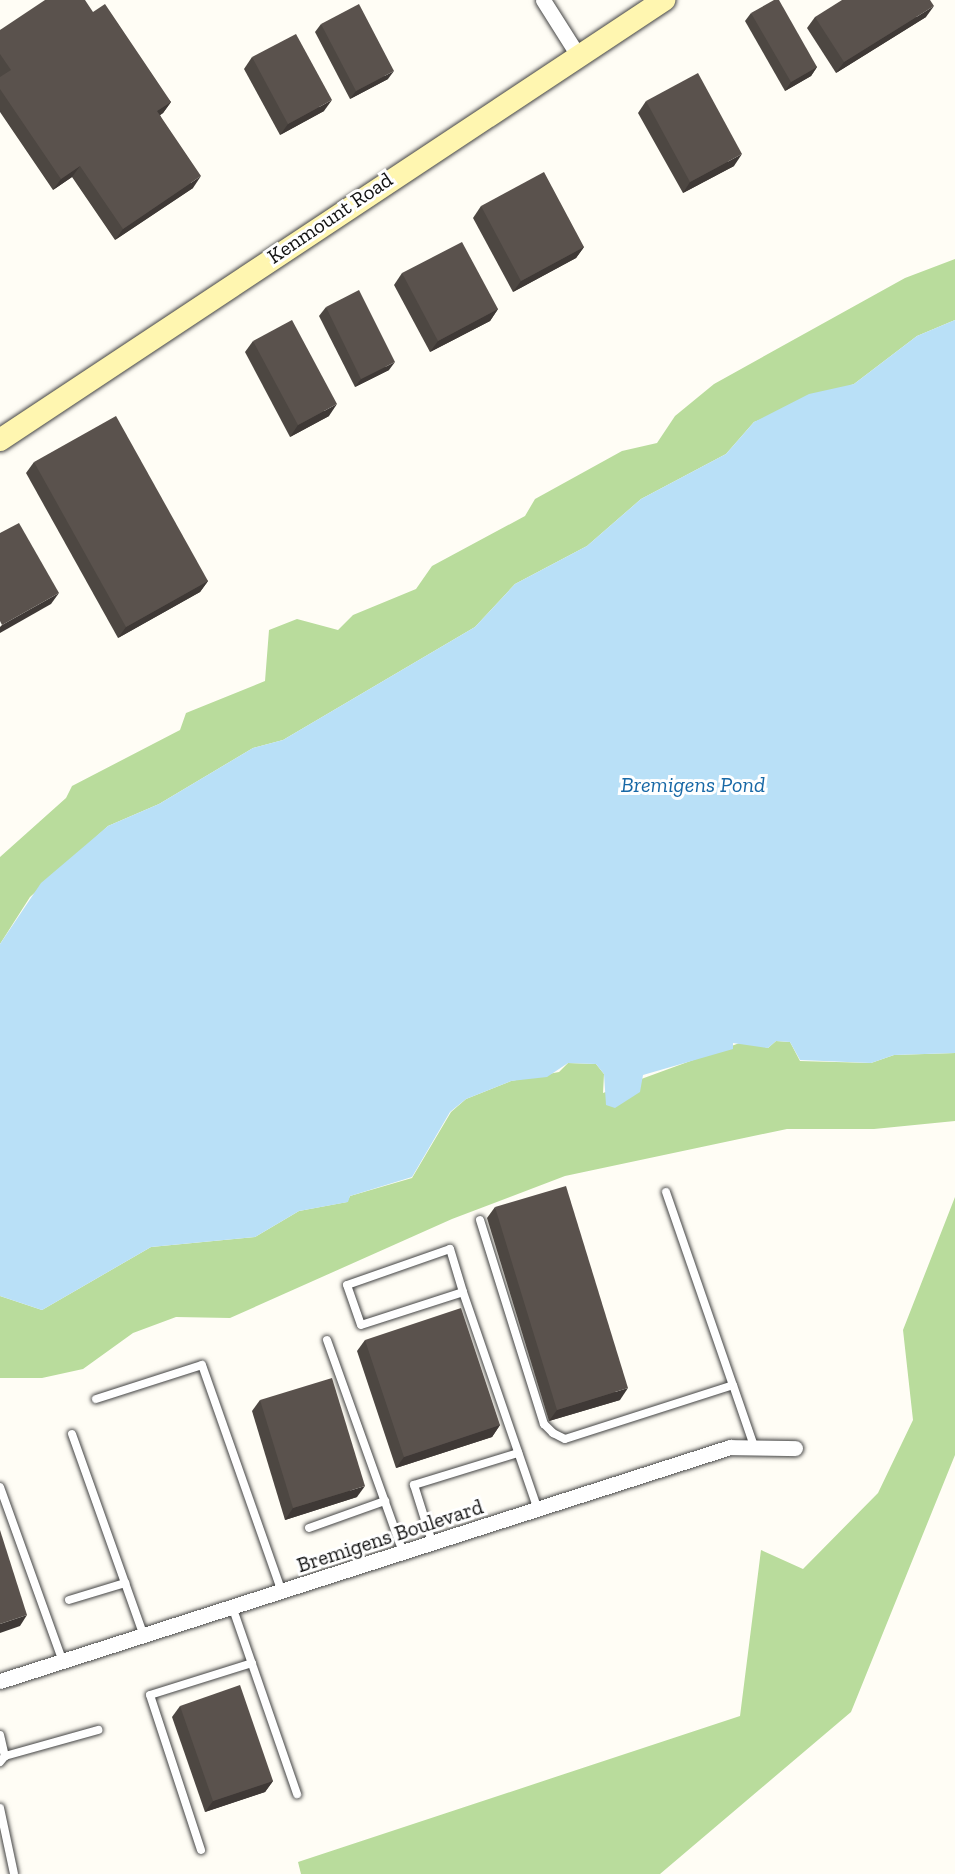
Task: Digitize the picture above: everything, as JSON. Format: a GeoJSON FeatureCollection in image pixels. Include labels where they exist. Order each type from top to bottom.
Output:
{"type":"FeatureCollection","features":[{"type":"Feature","properties":{"kind":"main road","name":"Kenmount Road"},"geometry":{"type":"LineString","coordinates":[[0,441],[664,0]]}},
{"type":"Feature","properties":{"kind":"street"},"geometry":{"type":"LineString","coordinates":[[543,0],[579,57]]}},
{"type":"Feature","properties":{"kind":"street","name":"Bremigens Boulevard"},"geometry":{"type":"LineString","coordinates":[[0,1681],[144,1638],[730,1447],[795,1448]]}},
{"type":"Feature","properties":{"kind":"lane"},"geometry":{"type":"LineString","coordinates":[[666,1192],[754,1446]]}},
{"type":"Feature","properties":{"kind":"lane"},"geometry":{"type":"LineString","coordinates":[[480,1221],[544,1424],[554,1433],[565,1439],[733,1385]]}},
{"type":"Feature","properties":{"kind":"lane"},"geometry":{"type":"LineString","coordinates":[[463,1292],[361,1325],[347,1285],[450,1249],[538,1510]]}},
{"type":"Feature","properties":{"kind":"lane"},"geometry":{"type":"LineString","coordinates":[[327,1340],[403,1554]]}},
{"type":"Feature","properties":{"kind":"lane"},"geometry":{"type":"LineString","coordinates":[[96,1399],[202,1365],[282,1593]]}},
{"type":"Feature","properties":{"kind":"lane"},"geometry":{"type":"LineString","coordinates":[[72,1434],[144,1638]]}},
{"type":"Feature","properties":{"kind":"lane"},"geometry":{"type":"LineString","coordinates":[[433,1544],[414,1485],[518,1453]]}},
{"type":"Feature","properties":{"kind":"lane"},"geometry":{"type":"LineString","coordinates":[[0,1487],[64,1663]]}},
{"type":"Feature","properties":{"kind":"lane"},"geometry":{"type":"LineString","coordinates":[[309,1528],[385,1502]]}},
{"type":"Feature","properties":{"kind":"lane"},"geometry":{"type":"LineString","coordinates":[[69,1600],[125,1583]]}},
{"type":"Feature","properties":{"kind":"lane"},"geometry":{"type":"LineString","coordinates":[[233,1609],[297,1794]]}},
{"type":"Feature","properties":{"kind":"lane"},"geometry":{"type":"LineString","coordinates":[[201,1850],[150,1695],[252,1663]]}},
{"type":"Feature","properties":{"kind":"lane"},"geometry":{"type":"LineString","coordinates":[[0,1735],[2,1759],[98,1730]]}},
{"type":"Feature","properties":{"kind":"lane"},"geometry":{"type":"LineString","coordinates":[[0,1808],[14,1874]]}},
{"type":"Feature","properties":{"kind":"green space"},"geometry":{"type":"Polygon","coordinates":[[[955,259],[955,320],[917,336],[854,384],[754,422],[726,454],[641,499],[587,546],[515,584],[475,627],[283,740],[253,748],[159,804],[108,826],[30,897],[0,944],[0,857],[66,798],[72,786],[180,730],[186,713],[265,681],[269,630],[297,619],[338,630],[353,615],[416,589],[432,566],[525,516],[535,499],[622,451],[657,443],[675,416],[714,384],[905,278],[955,259]]]}},
{"type":"Feature","properties":{"kind":"green space"},"geometry":{"type":"Polygon","coordinates":[[[745,1041],[768,1048],[776,1041],[790,1042],[800,1061],[871,1063],[894,1055],[955,1053],[955,1121],[874,1129],[787,1129],[565,1176],[452,1219],[230,1318],[176,1317],[133,1333],[83,1369],[42,1378],[0,1378],[0,1296],[42,1310],[151,1247],[255,1237],[299,1211],[347,1202],[350,1196],[412,1178],[451,1112],[466,1099],[511,1081],[559,1072],[568,1063],[596,1064],[604,1074],[603,1093],[745,1041]]]}},
{"type":"Feature","properties":{"kind":"green space"},"geometry":{"type":"Polygon","coordinates":[[[955,1197],[955,1455],[851,1712],[660,1874],[301,1874],[298,1862],[740,1716],[761,1550],[803,1569],[878,1493],[913,1420],[903,1330],[955,1197]]]}},
{"type":"Feature","properties":{"kind":"water","name":"Bremigens Pond"},"geometry":{"type":"Polygon","coordinates":[[[955,320],[955,1053],[894,1055],[871,1063],[800,1060],[790,1042],[776,1041],[768,1048],[733,1043],[733,1049],[643,1075],[640,1092],[615,1108],[606,1105],[604,1074],[596,1064],[568,1063],[547,1077],[511,1081],[466,1099],[450,1112],[412,1177],[350,1196],[348,1202],[299,1211],[255,1237],[151,1247],[42,1310],[0,1296],[0,944],[41,883],[108,826],[159,804],[253,748],[283,740],[475,627],[515,584],[587,546],[641,499],[726,454],[754,422],[809,394],[854,384],[917,336],[955,320]]]}},
{"type":"Feature","properties":{"kind":"building"},"geometry":{"type":"Polygon","coordinates":[[[45,0],[85,0],[93,12],[105,4],[171,102],[157,111],[201,176],[123,229],[80,166],[61,179],[0,89],[0,77],[11,70],[0,54],[0,30],[45,0]]]}},
{"type":"Feature","properties":{"kind":"building"},"geometry":{"type":"Polygon","coordinates":[[[774,0],[779,0],[817,67],[791,82],[751,13],[774,0]]]}},
{"type":"Feature","properties":{"kind":"building"},"geometry":{"type":"Polygon","coordinates":[[[842,0],[930,0],[934,6],[844,62],[815,17],[842,0]]]}},
{"type":"Feature","properties":{"kind":"building"},"geometry":{"type":"Polygon","coordinates":[[[359,4],[394,71],[356,91],[321,24],[359,4]]]}},
{"type":"Feature","properties":{"kind":"building"},"geometry":{"type":"Polygon","coordinates":[[[296,34],[332,100],[288,124],[252,57],[296,34]]]}},
{"type":"Feature","properties":{"kind":"building"},"geometry":{"type":"Polygon","coordinates":[[[698,73],[742,154],[690,182],[646,101],[698,73]]]}},
{"type":"Feature","properties":{"kind":"building"},"geometry":{"type":"Polygon","coordinates":[[[544,172],[584,247],[521,281],[481,206],[544,172]]]}},
{"type":"Feature","properties":{"kind":"building"},"geometry":{"type":"Polygon","coordinates":[[[462,242],[498,309],[438,341],[402,273],[462,242]]]}},
{"type":"Feature","properties":{"kind":"building"},"geometry":{"type":"Polygon","coordinates":[[[359,290],[395,362],[361,379],[326,307],[359,290]]]}},
{"type":"Feature","properties":{"kind":"building"},"geometry":{"type":"Polygon","coordinates":[[[292,320],[337,404],[298,425],[253,341],[292,320]]]}},
{"type":"Feature","properties":{"kind":"building"},"geometry":{"type":"Polygon","coordinates":[[[116,416],[208,581],[126,627],[34,462],[116,416]]]}},
{"type":"Feature","properties":{"kind":"building"},"geometry":{"type":"Polygon","coordinates":[[[19,523],[59,593],[2,625],[0,621],[0,533],[19,523]]]}},
{"type":"Feature","properties":{"kind":"building"},"geometry":{"type":"Polygon","coordinates":[[[566,1186],[628,1388],[557,1410],[495,1207],[566,1186]]]}},
{"type":"Feature","properties":{"kind":"building"},"geometry":{"type":"Polygon","coordinates":[[[461,1308],[500,1425],[404,1457],[365,1340],[461,1308]]]}},
{"type":"Feature","properties":{"kind":"building"},"geometry":{"type":"Polygon","coordinates":[[[332,1378],[365,1486],[293,1508],[260,1400],[332,1378]]]}},
{"type":"Feature","properties":{"kind":"building"},"geometry":{"type":"Polygon","coordinates":[[[0,1530],[27,1615],[0,1624],[0,1530]]]}},
{"type":"Feature","properties":{"kind":"building"},"geometry":{"type":"Polygon","coordinates":[[[240,1685],[273,1781],[213,1801],[180,1706],[240,1685]]]}}]}
